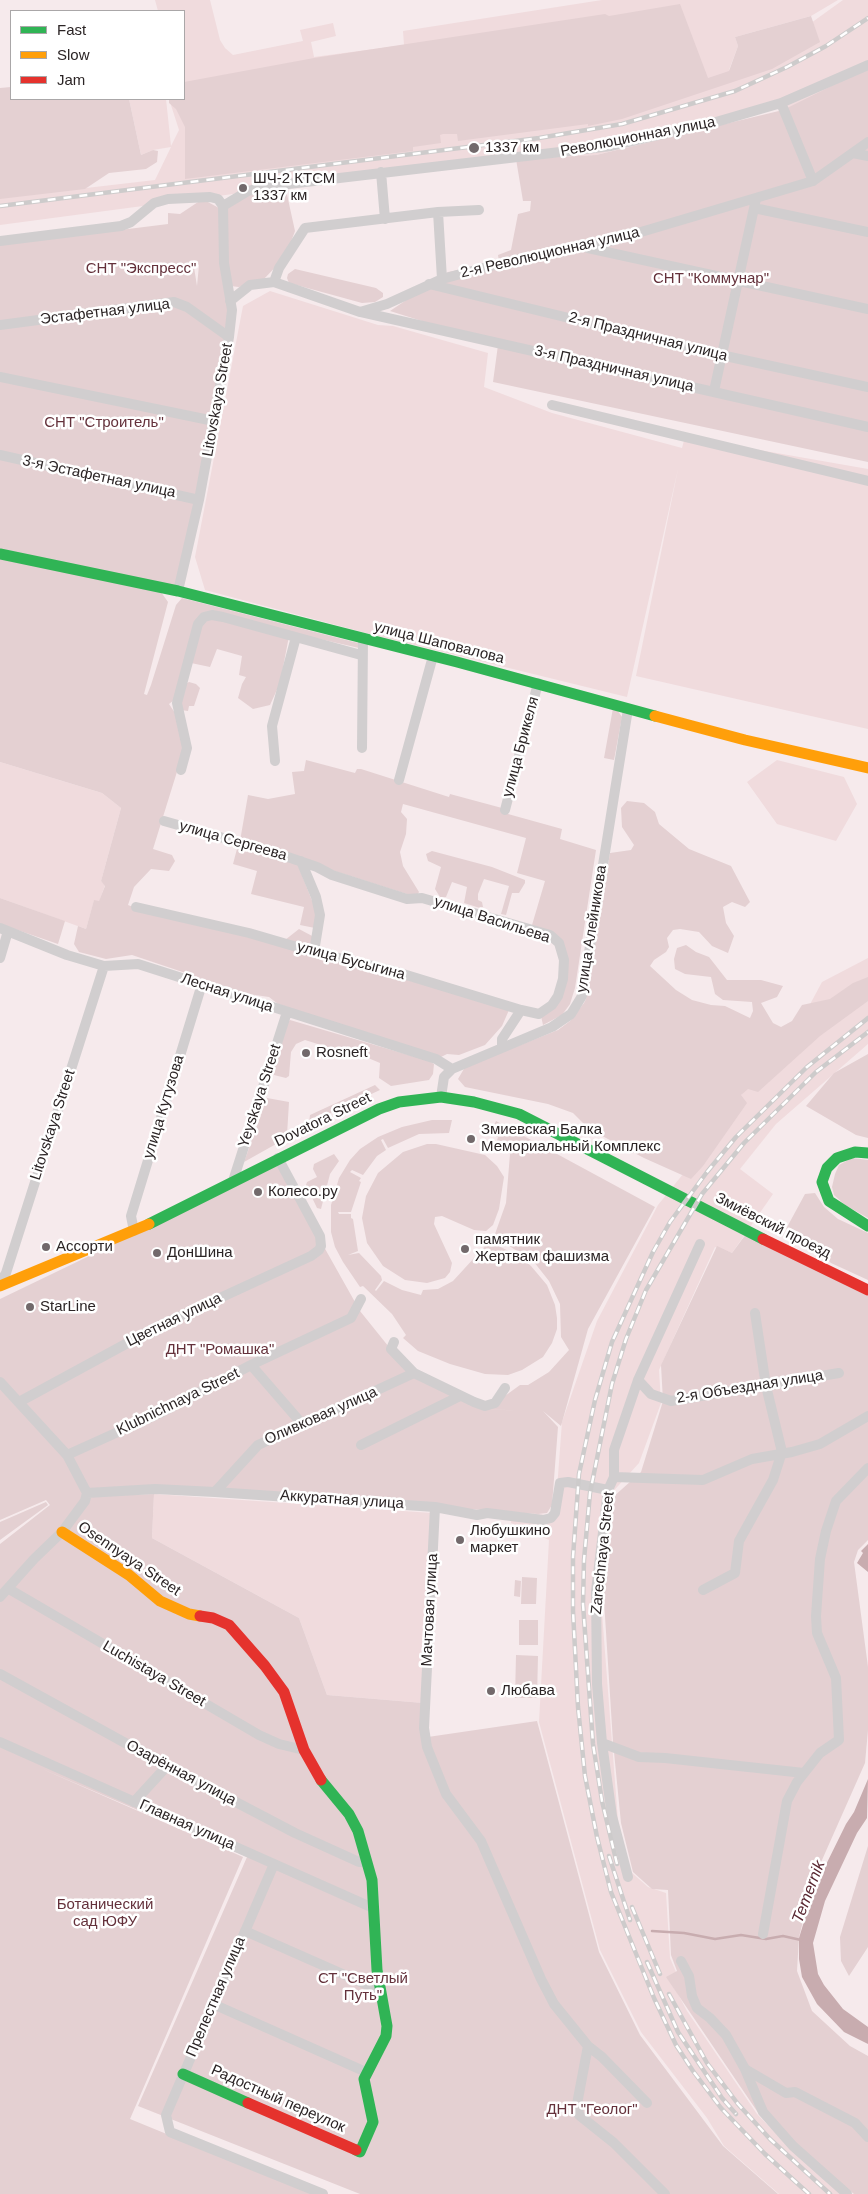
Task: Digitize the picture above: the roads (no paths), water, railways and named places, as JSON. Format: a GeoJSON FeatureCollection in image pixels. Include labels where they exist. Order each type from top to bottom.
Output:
{"type":"FeatureCollection","features":[{"type":"Feature","properties":{"kind":"street","name":"Революционная улица"},"geometry":{"type":"LineString","coordinates":[[223,206],[248,191],[263,187],[611,146],[716,122],[781,104],[868,65]]}},
{"type":"Feature","properties":{"kind":"street"},"geometry":{"type":"LineString","coordinates":[[781,104],[813,181]]}},
{"type":"Feature","properties":{"kind":"street","name":"2-я Революционная улица"},"geometry":{"type":"LineString","coordinates":[[360,312],[387,304],[442,279],[498,264],[585,247],[755,204],[813,181],[868,142]]}},
{"type":"Feature","properties":{"kind":"street"},"geometry":{"type":"LineString","coordinates":[[853,153],[868,156]]}},
{"type":"Feature","properties":{"kind":"street"},"geometry":{"type":"LineString","coordinates":[[381,172],[384,219]]}},
{"type":"Feature","properties":{"kind":"street"},"geometry":{"type":"LineString","coordinates":[[0,241],[121,226],[132,222],[154,202],[168,199],[218,198],[223,206]]}},
{"type":"Feature","properties":{"kind":"street"},"geometry":{"type":"LineString","coordinates":[[714,391],[755,204],[868,232]]}},
{"type":"Feature","properties":{"kind":"street","name":"Litovskaya Street"},"geometry":{"type":"LineString","coordinates":[[178,591],[199,500],[229,337],[232,310],[224,263],[223,206]]}},
{"type":"Feature","properties":{"kind":"street"},"geometry":{"type":"LineString","coordinates":[[274,282],[279,268],[305,228],[438,212],[479,210]]}},
{"type":"Feature","properties":{"kind":"street"},"geometry":{"type":"LineString","coordinates":[[438,212],[442,279]]}},
{"type":"Feature","properties":{"kind":"street"},"geometry":{"type":"LineString","coordinates":[[585,247],[868,309]]}},
{"type":"Feature","properties":{"kind":"street"},"geometry":{"type":"LineString","coordinates":[[230,301],[250,285],[274,282],[360,312]]}},
{"type":"Feature","properties":{"kind":"street","name":"2-я Праздничная улица"},"geometry":{"type":"LineString","coordinates":[[430,284],[721,355],[868,387]]}},
{"type":"Feature","properties":{"kind":"street","name":"Эстафетная улица"},"geometry":{"type":"LineString","coordinates":[[0,325],[174,302],[187,307],[229,337]]}},
{"type":"Feature","properties":{"kind":"street","name":"3-я Праздничная улица"},"geometry":{"type":"LineString","coordinates":[[360,312],[868,427]]}},
{"type":"Feature","properties":{"kind":"street"},"geometry":{"type":"LineString","coordinates":[[0,377],[214,421]]}},
{"type":"Feature","properties":{"kind":"street"},"geometry":{"type":"LineString","coordinates":[[552,405],[868,481]]}},
{"type":"Feature","properties":{"kind":"street","name":"3-я Эстафетная улица"},"geometry":{"type":"LineString","coordinates":[[0,455],[199,500]]}},
{"type":"Feature","properties":{"kind":"street","name":"улица Шаповалова"},"geometry":{"type":"LineString","coordinates":[[0,554],[178,591],[538,683],[745,740],[868,768]]}},
{"type":"Feature","properties":{"kind":"street"},"geometry":{"type":"LineString","coordinates":[[181,770],[187,748],[177,703],[198,624],[204,617],[217,615],[361,656]]}},
{"type":"Feature","properties":{"kind":"street"},"geometry":{"type":"LineString","coordinates":[[275,761],[272,726],[296,637]]}},
{"type":"Feature","properties":{"kind":"street"},"geometry":{"type":"LineString","coordinates":[[362,748],[361,656],[363,639]]}},
{"type":"Feature","properties":{"kind":"street"},"geometry":{"type":"LineString","coordinates":[[399,780],[433,656]]}},
{"type":"Feature","properties":{"kind":"street","name":"улица Брикеля"},"geometry":{"type":"LineString","coordinates":[[505,810],[538,683]]}},
{"type":"Feature","properties":{"kind":"street","name":"улица Алейникова"},"geometry":{"type":"LineString","coordinates":[[452,1069],[543,1032],[561,1022],[576,1009],[582,996],[628,709]]}},
{"type":"Feature","properties":{"kind":"street","name":"улица Сергеева"},"geometry":{"type":"LineString","coordinates":[[164,821],[301,861]]}},
{"type":"Feature","properties":{"kind":"street"},"geometry":{"type":"LineString","coordinates":[[301,861],[316,897],[320,915],[314,952]]}},
{"type":"Feature","properties":{"kind":"street","name":"улица Васильева"},"geometry":{"type":"LineString","coordinates":[[301,861],[332,875],[407,899],[422,898],[532,929],[554,938],[559,943],[564,960],[563,979],[558,996],[552,1005],[539,1014],[521,1010]]}},
{"type":"Feature","properties":{"kind":"street","name":"улица Бусыгина"},"geometry":{"type":"LineString","coordinates":[[136,907],[249,933],[314,952],[390,970],[521,1010]]}},
{"type":"Feature","properties":{"kind":"street"},"geometry":{"type":"LineString","coordinates":[[0,958],[4,930]]}},
{"type":"Feature","properties":{"kind":"street","name":"Лесная улица"},"geometry":{"type":"LineString","coordinates":[[4,930],[67,955],[104,966],[138,964],[436,1059],[452,1069]]}},
{"type":"Feature","properties":{"kind":"street","name":"Litovskaya Street"},"geometry":{"type":"LineString","coordinates":[[0,1285],[104,966]]}},
{"type":"Feature","properties":{"kind":"street","name":"улица Кутузова"},"geometry":{"type":"LineString","coordinates":[[134,1230],[131,1216],[202,984]]}},
{"type":"Feature","properties":{"kind":"street"},"geometry":{"type":"LineString","coordinates":[[502,1048],[502,1039],[521,1010]]}},
{"type":"Feature","properties":{"kind":"street","name":"Yeyskaya Street"},"geometry":{"type":"LineString","coordinates":[[233,1181],[287,1012]]}},
{"type":"Feature","properties":{"kind":"street"},"geometry":{"type":"LineString","coordinates":[[440,1097],[444,1077],[452,1069]]}},
{"type":"Feature","properties":{"kind":"street","name":"Dovatora Street"},"geometry":{"type":"LineString","coordinates":[[0,1285],[24,1277],[134,1230],[378,1109],[399,1102],[440,1097],[474,1102],[519,1114],[666,1188]]}},
{"type":"Feature","properties":{"kind":"street"},"geometry":{"type":"LineString","coordinates":[[868,1153],[855,1152],[837,1158],[827,1168],[822,1182],[824,1194],[829,1201],[868,1226]]}},
{"type":"Feature","properties":{"kind":"street","name":"Цветная улица"},"geometry":{"type":"LineString","coordinates":[[19,1402],[157,1327],[311,1256],[321,1246],[320,1236],[278,1158]]}},
{"type":"Feature","properties":{"kind":"street","name":"Змиёвский проезд"},"geometry":{"type":"LineString","coordinates":[[666,1188],[815,1265],[868,1290]]}},
{"type":"Feature","properties":{"kind":"street","name":"Zarechnaya Street"},"geometry":{"type":"LineString","coordinates":[[628,1877],[612,1816],[602,1743],[596,1684],[596,1591],[608,1490],[614,1477],[614,1450],[638,1380],[700,1244]]}},
{"type":"Feature","properties":{"kind":"street"},"geometry":{"type":"LineString","coordinates":[[3,1272],[24,1277]]}},
{"type":"Feature","properties":{"kind":"street","name":"Klubnichnaya Street"},"geometry":{"type":"LineString","coordinates":[[67,1455],[160,1413],[251,1365],[351,1318],[361,1299]]}},
{"type":"Feature","properties":{"kind":"street"},"geometry":{"type":"LineString","coordinates":[[703,1590],[735,1573],[739,1541],[773,1480],[782,1452],[766,1386],[755,1312]]}},
{"type":"Feature","properties":{"kind":"street"},"geometry":{"type":"LineString","coordinates":[[394,1342],[391,1349],[414,1373],[460,1396],[485,1406],[495,1403],[505,1388]]}},
{"type":"Feature","properties":{"kind":"street"},"geometry":{"type":"LineString","coordinates":[[251,1365],[304,1425]]}},
{"type":"Feature","properties":{"kind":"street","name":"Оливковая улица"},"geometry":{"type":"LineString","coordinates":[[215,1492],[258,1444],[304,1425],[414,1373]]}},
{"type":"Feature","properties":{"kind":"street","name":"2-я Объездная улица"},"geometry":{"type":"LineString","coordinates":[[638,1380],[651,1394],[671,1401],[839,1373]]}},
{"type":"Feature","properties":{"kind":"street"},"geometry":{"type":"LineString","coordinates":[[0,1382],[67,1455],[87,1493],[85,1501],[62,1532],[34,1559],[0,1597]]}},
{"type":"Feature","properties":{"kind":"street"},"geometry":{"type":"LineString","coordinates":[[361,1445],[460,1396]]}},
{"type":"Feature","properties":{"kind":"street"},"geometry":{"type":"LineString","coordinates":[[614,1477],[703,1480],[752,1459],[782,1452],[792,1452],[820,1444],[861,1422],[868,1416]]}},
{"type":"Feature","properties":{"kind":"street"},"geometry":{"type":"LineString","coordinates":[[763,1934],[787,1801],[804,1773],[820,1753],[839,1740],[836,1678],[817,1633],[816,1616],[820,1559],[826,1531],[836,1501],[868,1468]]}},
{"type":"Feature","properties":{"kind":"street","name":"Аккуратная улица"},"geometry":{"type":"LineString","coordinates":[[87,1493],[155,1489],[215,1492],[435,1507],[468,1514],[487,1513],[542,1520],[551,1518],[555,1513],[560,1483],[568,1482],[608,1490]]}},
{"type":"Feature","properties":{"kind":"street","name":"Мачтовая улица"},"geometry":{"type":"LineString","coordinates":[[435,1507],[424,1728],[427,1747],[446,1794],[481,1841],[541,1979],[554,2004],[588,2046],[602,2057],[647,2102]]}},
{"type":"Feature","properties":{"kind":"street","name":"Osennyaya Street"},"geometry":{"type":"LineString","coordinates":[[62,1532],[129,1575],[160,1601],[189,1614],[213,1618],[229,1626],[266,1666],[284,1692],[304,1750],[316,1774],[348,1814],[358,1831],[372,1880],[377,1970],[388,2026],[386,2036],[366,2072]]}},
{"type":"Feature","properties":{"kind":"street","name":"Luchistaya Street"},"geometry":{"type":"LineString","coordinates":[[9,1589],[258,1735],[279,1744],[304,1750]]}},
{"type":"Feature","properties":{"kind":"street","name":"Озарённая улица"},"geometry":{"type":"LineString","coordinates":[[0,1674],[295,1833],[359,1862],[367,1862]]}},
{"type":"Feature","properties":{"kind":"street","name":"Главная улица"},"geometry":{"type":"LineString","coordinates":[[0,1742],[373,1908]]}},
{"type":"Feature","properties":{"kind":"street"},"geometry":{"type":"LineString","coordinates":[[602,1743],[639,1757],[804,1773]]}},
{"type":"Feature","properties":{"kind":"street"},"geometry":{"type":"LineString","coordinates":[[134,1802],[168,1766]]}},
{"type":"Feature","properties":{"kind":"street","name":"Прелестная улица"},"geometry":{"type":"LineString","coordinates":[[274,1864],[166,2115],[170,2132],[323,2194]]}},
{"type":"Feature","properties":{"kind":"street"},"geometry":{"type":"LineString","coordinates":[[245,1931],[381,1991]]}},
{"type":"Feature","properties":{"kind":"street"},"geometry":{"type":"LineString","coordinates":[[681,1961],[689,1976],[692,1996],[698,2008],[726,2035],[745,2069],[763,2112],[793,2146],[847,2194]]}},
{"type":"Feature","properties":{"kind":"street"},"geometry":{"type":"LineString","coordinates":[[213,2004],[366,2072]]}},
{"type":"Feature","properties":{"kind":"street"},"geometry":{"type":"LineString","coordinates":[[588,2046],[577,2104],[579,2115],[614,2143],[665,2194]]}},
{"type":"Feature","properties":{"kind":"street"},"geometry":{"type":"LineString","coordinates":[[745,2069],[786,2092],[795,2092],[854,2123],[868,2137]]}},
{"type":"Feature","properties":{"kind":"street","name":"Радостный переулок"},"geometry":{"type":"LineString","coordinates":[[183,2074],[360,2152],[373,2122],[364,2079],[366,2072]]}},
{"type":"Feature","properties":{"kind":"waterway"},"geometry":{"type":"LineString","coordinates":[[652,1931],[684,1933],[715,1939],[741,1935],[766,1939],[783,1936],[801,1940]]}},
{"type":"Feature","properties":{"kind":"railway"},"geometry":{"type":"LineString","coordinates":[[0,206],[539,138],[622,124],[735,91],[787,67],[826,46],[868,18]]}},
{"type":"Feature","properties":{"kind":"railway"},"geometry":{"type":"LineString","coordinates":[[809,2194],[765,2154],[721,2108],[693,2071],[676,2045],[654,1998],[611,1892],[597,1837],[585,1776],[578,1707],[573,1611],[573,1557],[579,1474],[595,1400],[612,1342],[653,1252],[670,1222],[736,1137],[807,1067],[868,1018]]}},
{"type":"Feature","properties":{"kind":"railway"},"geometry":{"type":"LineString","coordinates":[[617,1864],[602,1801],[593,1744],[583,1604],[584,1560],[590,1493],[612,1384],[626,1339],[646,1290],[702,1194],[744,1143],[816,1072],[868,1032]]}},
{"type":"Feature","properties":{"kind":"railway"},"geometry":{"type":"LineString","coordinates":[[609,1856],[630,1920]]}},
{"type":"Feature","properties":{"kind":"railway"},"geometry":{"type":"LineString","coordinates":[[632,1907],[660,1974]]}},
{"type":"Feature","properties":{"kind":"railway"},"geometry":{"type":"LineString","coordinates":[[647,1962],[678,2032],[722,2098],[736,2114]]}},
{"type":"Feature","properties":{"kind":"railway"},"geometry":{"type":"LineString","coordinates":[[669,1994],[707,2063],[738,2104],[770,2139],[830,2194]]}},
{"type":"Feature","properties":{"kind":"place","name":"1337 км"},"geometry":{"type":"Point","coordinates":[474,148]}},
{"type":"Feature","properties":{"kind":"place","name":"ШЧ-2 КТСМ 1337 км"},"geometry":{"type":"Point","coordinates":[243,188]}},
{"type":"Feature","properties":{"kind":"place","name":"Rosneft"},"geometry":{"type":"Point","coordinates":[306,1053]}},
{"type":"Feature","properties":{"kind":"place","name":"Змиевская Балка Мемориальный Комплекс"},"geometry":{"type":"Point","coordinates":[471,1139]}},
{"type":"Feature","properties":{"kind":"place","name":"Колесо.ру"},"geometry":{"type":"Point","coordinates":[258,1192]}},
{"type":"Feature","properties":{"kind":"place","name":"Ассорти"},"geometry":{"type":"Point","coordinates":[46,1247]}},
{"type":"Feature","properties":{"kind":"place","name":"памятник Жертвам фашизма"},"geometry":{"type":"Point","coordinates":[465,1249]}},
{"type":"Feature","properties":{"kind":"place","name":"ДонШина"},"geometry":{"type":"Point","coordinates":[157,1253]}},
{"type":"Feature","properties":{"kind":"place","name":"StarLine"},"geometry":{"type":"Point","coordinates":[30,1307]}},
{"type":"Feature","properties":{"kind":"place","name":"Любушкино маркет"},"geometry":{"type":"Point","coordinates":[460,1540]}},
{"type":"Feature","properties":{"kind":"place","name":"Любава"},"geometry":{"type":"Point","coordinates":[491,1691]}},
{"type":"Feature","properties":{"kind":"park label","name":"СНТ \"Экспресс\""},"geometry":{"type":"Point","coordinates":[141,269]}},
{"type":"Feature","properties":{"kind":"park label","name":"СНТ \"Коммунар\""},"geometry":{"type":"Point","coordinates":[711,279]}},
{"type":"Feature","properties":{"kind":"park label","name":"СНТ \"Строитель\""},"geometry":{"type":"Point","coordinates":[104,423]}},
{"type":"Feature","properties":{"kind":"park label","name":"ДНТ \"Ромашка\""},"geometry":{"type":"Point","coordinates":[220,1350]}},
{"type":"Feature","properties":{"kind":"park label","name":"Ботанический сад ЮФУ"},"geometry":{"type":"Point","coordinates":[105,1914]}},
{"type":"Feature","properties":{"kind":"park label","name":"СТ \"Светлый Путь\""},"geometry":{"type":"Point","coordinates":[363,1988]}},
{"type":"Feature","properties":{"kind":"park label","name":"ДНТ \"Геолог\""},"geometry":{"type":"Point","coordinates":[592,2110]}},
{"type":"Feature","properties":{"kind":"water label","name":"Temernik"},"geometry":{"type":"Point","coordinates":[809,1892]}}]}
